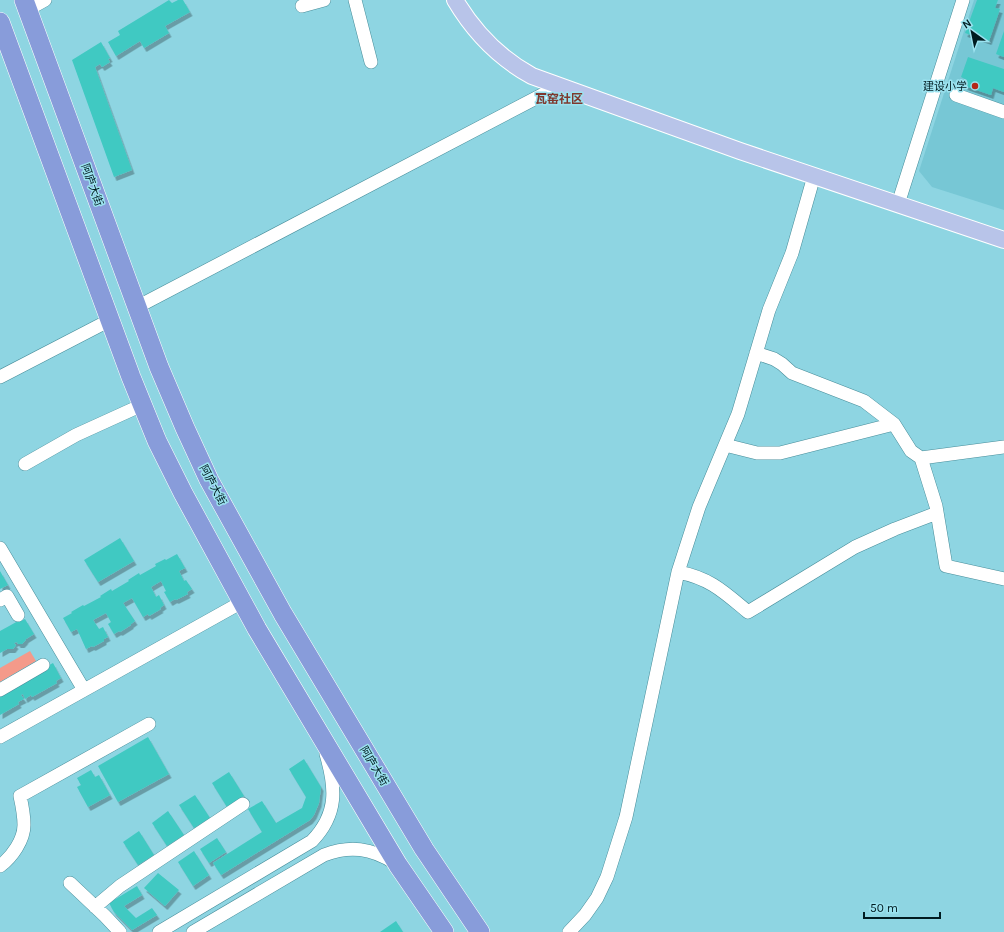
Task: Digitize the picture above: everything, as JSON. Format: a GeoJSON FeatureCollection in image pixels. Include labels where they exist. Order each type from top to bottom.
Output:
{"type":"FeatureCollection","features":[{"type":"Feature","properties":{"kind":"highway","name":"阿庐大街"},"geometry":{"type":"LineString","coordinates":[[26,5],[172,398],[209,480],[284,614],[424,849],[480,932]]}},
{"type":"Feature","properties":{"kind":"highway"},"geometry":{"type":"LineString","coordinates":[[0,22],[5,52],[142,405],[183,493],[242,602],[320,735],[398,865],[444,932]]}},
{"type":"Feature","properties":{"kind":"main road"},"geometry":{"type":"LineString","coordinates":[[455,0],[470,23],[481,36],[505,59],[532,76],[814,176],[1004,232]]}},
{"type":"Feature","properties":{"kind":"main road"},"geometry":{"type":"LineString","coordinates":[[463,0],[476,19],[497,43],[522,63],[535,70],[1004,240]]}},
{"type":"Feature","properties":{"kind":"street"},"geometry":{"type":"LineString","coordinates":[[26,5],[45,0]]}},
{"type":"Feature","properties":{"kind":"street"},"geometry":{"type":"LineString","coordinates":[[302,6],[324,0]]}},
{"type":"Feature","properties":{"kind":"street"},"geometry":{"type":"LineString","coordinates":[[355,0],[371,62]]}},
{"type":"Feature","properties":{"kind":"street"},"geometry":{"type":"LineString","coordinates":[[899,201],[963,0]]}},
{"type":"Feature","properties":{"kind":"street"},"geometry":{"type":"LineString","coordinates":[[137,307],[559,86]]}},
{"type":"Feature","properties":{"kind":"street"},"geometry":{"type":"LineString","coordinates":[[956,95],[1004,112]]}},
{"type":"Feature","properties":{"kind":"street"},"geometry":{"type":"LineString","coordinates":[[569,932],[585,915],[601,891],[607,877],[626,817],[678,572],[699,507],[738,414],[773,297],[792,253],[814,176]]}},
{"type":"Feature","properties":{"kind":"street"},"geometry":{"type":"LineString","coordinates":[[0,377],[110,320]]}},
{"type":"Feature","properties":{"kind":"street"},"geometry":{"type":"LineString","coordinates":[[756,353],[774,359],[792,373],[864,401],[894,424],[911,451],[921,458],[937,513],[946,566],[1004,579]]}},
{"type":"Feature","properties":{"kind":"street"},"geometry":{"type":"LineString","coordinates":[[25,464],[76,435],[142,405]]}},
{"type":"Feature","properties":{"kind":"street"},"geometry":{"type":"LineString","coordinates":[[725,445],[757,454],[780,453],[894,424]]}},
{"type":"Feature","properties":{"kind":"street"},"geometry":{"type":"LineString","coordinates":[[921,458],[1004,447]]}},
{"type":"Feature","properties":{"kind":"street"},"geometry":{"type":"LineString","coordinates":[[678,572],[698,576],[717,586],[748,612],[855,547],[895,529],[937,513]]}},
{"type":"Feature","properties":{"kind":"street"},"geometry":{"type":"LineString","coordinates":[[0,548],[84,690]]}},
{"type":"Feature","properties":{"kind":"street"},"geometry":{"type":"LineString","coordinates":[[0,600],[6,596],[18,615]]}},
{"type":"Feature","properties":{"kind":"street"},"geometry":{"type":"LineString","coordinates":[[0,737],[242,602]]}},
{"type":"Feature","properties":{"kind":"street"},"geometry":{"type":"LineString","coordinates":[[0,690],[43,665]]}},
{"type":"Feature","properties":{"kind":"street"},"geometry":{"type":"LineString","coordinates":[[0,866],[13,853],[23,832],[24,819],[20,796],[148,724]]}},
{"type":"Feature","properties":{"kind":"street"},"geometry":{"type":"LineString","coordinates":[[159,932],[318,836],[330,815],[333,799],[331,771],[320,735]]}},
{"type":"Feature","properties":{"kind":"street"},"geometry":{"type":"LineString","coordinates":[[95,907],[120,886],[243,804]]}},
{"type":"Feature","properties":{"kind":"street"},"geometry":{"type":"LineString","coordinates":[[193,932],[317,859],[332,852],[348,849],[366,850],[382,855],[398,865]]}},
{"type":"Feature","properties":{"kind":"street"},"geometry":{"type":"LineString","coordinates":[[70,883],[120,932]]}},
{"type":"Feature","properties":{"kind":"shaded area","name":"建设小学"},"geometry":{"type":"Polygon","coordinates":[[[974,0],[1004,0],[1004,210],[932,187],[919,171],[974,0]]]}},
{"type":"Feature","properties":{"kind":"shaded area"},"geometry":{"type":"Polygon","coordinates":[[[30,651],[36,661],[0,682],[0,668],[30,651]]]}},
{"type":"Feature","properties":{"kind":"building"},"geometry":{"type":"Polygon","coordinates":[[[169,0],[172,3],[178,0],[183,0],[190,12],[165,26],[169,33],[144,48],[140,41],[116,56],[108,42],[120,35],[118,31],[169,0]]]}},
{"type":"Feature","properties":{"kind":"building"},"geometry":{"type":"Polygon","coordinates":[[[977,0],[998,0],[995,8],[1000,9],[989,41],[965,33],[977,0]]]}},
{"type":"Feature","properties":{"kind":"building"},"geometry":{"type":"Polygon","coordinates":[[[1004,31],[1004,57],[996,54],[1004,31]]]}},
{"type":"Feature","properties":{"kind":"building"},"geometry":{"type":"Polygon","coordinates":[[[101,42],[110,58],[108,59],[110,62],[102,67],[100,64],[95,67],[132,170],[114,177],[72,60],[101,42]]]}},
{"type":"Feature","properties":{"kind":"building"},"geometry":{"type":"Polygon","coordinates":[[[968,57],[1004,69],[1004,92],[993,88],[991,95],[965,86],[967,80],[961,77],[968,57]]]}},
{"type":"Feature","properties":{"kind":"building"},"geometry":{"type":"Polygon","coordinates":[[[120,538],[134,561],[98,582],[84,560],[120,538]]]}},
{"type":"Feature","properties":{"kind":"building"},"geometry":{"type":"Polygon","coordinates":[[[177,554],[185,568],[179,571],[184,581],[186,580],[192,589],[187,592],[188,594],[170,602],[164,592],[166,591],[161,581],[151,587],[156,597],[159,595],[164,605],[160,608],[161,609],[149,616],[148,614],[143,617],[132,598],[123,603],[135,621],[120,632],[119,631],[114,634],[108,624],[111,622],[106,613],[93,620],[99,629],[103,627],[108,637],[93,647],[92,646],[86,649],[77,629],[71,632],[63,618],[72,613],[71,612],[101,597],[100,596],[111,589],[112,591],[139,573],[140,575],[156,566],[155,564],[177,554]]]}},
{"type":"Feature","properties":{"kind":"building"},"geometry":{"type":"Polygon","coordinates":[[[0,571],[8,585],[0,589],[0,571]]]}},
{"type":"Feature","properties":{"kind":"building"},"geometry":{"type":"Polygon","coordinates":[[[25,619],[34,634],[26,639],[22,644],[18,644],[17,642],[14,643],[16,645],[13,649],[7,649],[0,653],[0,631],[20,620],[25,619]]]}},
{"type":"Feature","properties":{"kind":"building"},"geometry":{"type":"Polygon","coordinates":[[[53,663],[61,678],[56,681],[57,683],[32,697],[31,695],[25,699],[23,694],[21,695],[24,699],[18,702],[19,704],[0,715],[0,691],[53,663]]]}},
{"type":"Feature","properties":{"kind":"building"},"geometry":{"type":"Polygon","coordinates":[[[148,737],[169,774],[118,802],[98,766],[148,737]]]}},
{"type":"Feature","properties":{"kind":"building"},"geometry":{"type":"Polygon","coordinates":[[[304,759],[321,787],[319,803],[314,815],[310,820],[221,875],[213,863],[262,832],[248,809],[262,801],[276,823],[302,808],[306,797],[289,769],[304,759]]]}},
{"type":"Feature","properties":{"kind":"building"},"geometry":{"type":"Polygon","coordinates":[[[91,770],[95,777],[99,775],[110,795],[88,807],[77,787],[81,785],[77,778],[91,770]]]}},
{"type":"Feature","properties":{"kind":"building"},"geometry":{"type":"Polygon","coordinates":[[[229,772],[244,796],[227,807],[212,783],[229,772]]]}},
{"type":"Feature","properties":{"kind":"building"},"geometry":{"type":"Polygon","coordinates":[[[195,795],[210,818],[194,828],[179,805],[195,795]]]}},
{"type":"Feature","properties":{"kind":"building"},"geometry":{"type":"Polygon","coordinates":[[[168,811],[184,835],[167,846],[152,823],[168,811]]]}},
{"type":"Feature","properties":{"kind":"building"},"geometry":{"type":"Polygon","coordinates":[[[139,831],[154,855],[138,865],[123,842],[139,831]]]}},
{"type":"Feature","properties":{"kind":"building"},"geometry":{"type":"Polygon","coordinates":[[[217,838],[226,852],[209,863],[200,849],[217,838]]]}},
{"type":"Feature","properties":{"kind":"building"},"geometry":{"type":"Polygon","coordinates":[[[194,851],[209,875],[193,886],[178,862],[194,851]]]}},
{"type":"Feature","properties":{"kind":"building"},"geometry":{"type":"Polygon","coordinates":[[[158,873],[179,890],[165,906],[144,888],[158,873]]]}},
{"type":"Feature","properties":{"kind":"building"},"geometry":{"type":"Polygon","coordinates":[[[137,886],[142,895],[124,906],[136,918],[152,908],[157,915],[132,930],[114,912],[109,903],[137,886]]]}},
{"type":"Feature","properties":{"kind":"building"},"geometry":{"type":"Polygon","coordinates":[[[396,921],[403,932],[380,932],[396,921]]]}},
{"type":"Feature","properties":{"kind":"place","name":"建设小学"},"geometry":{"type":"Point","coordinates":[975,86]}},
{"type":"Feature","properties":{"kind":"district","name":"瓦窑社区"},"geometry":{"type":"Point","coordinates":[559,99]}}]}
